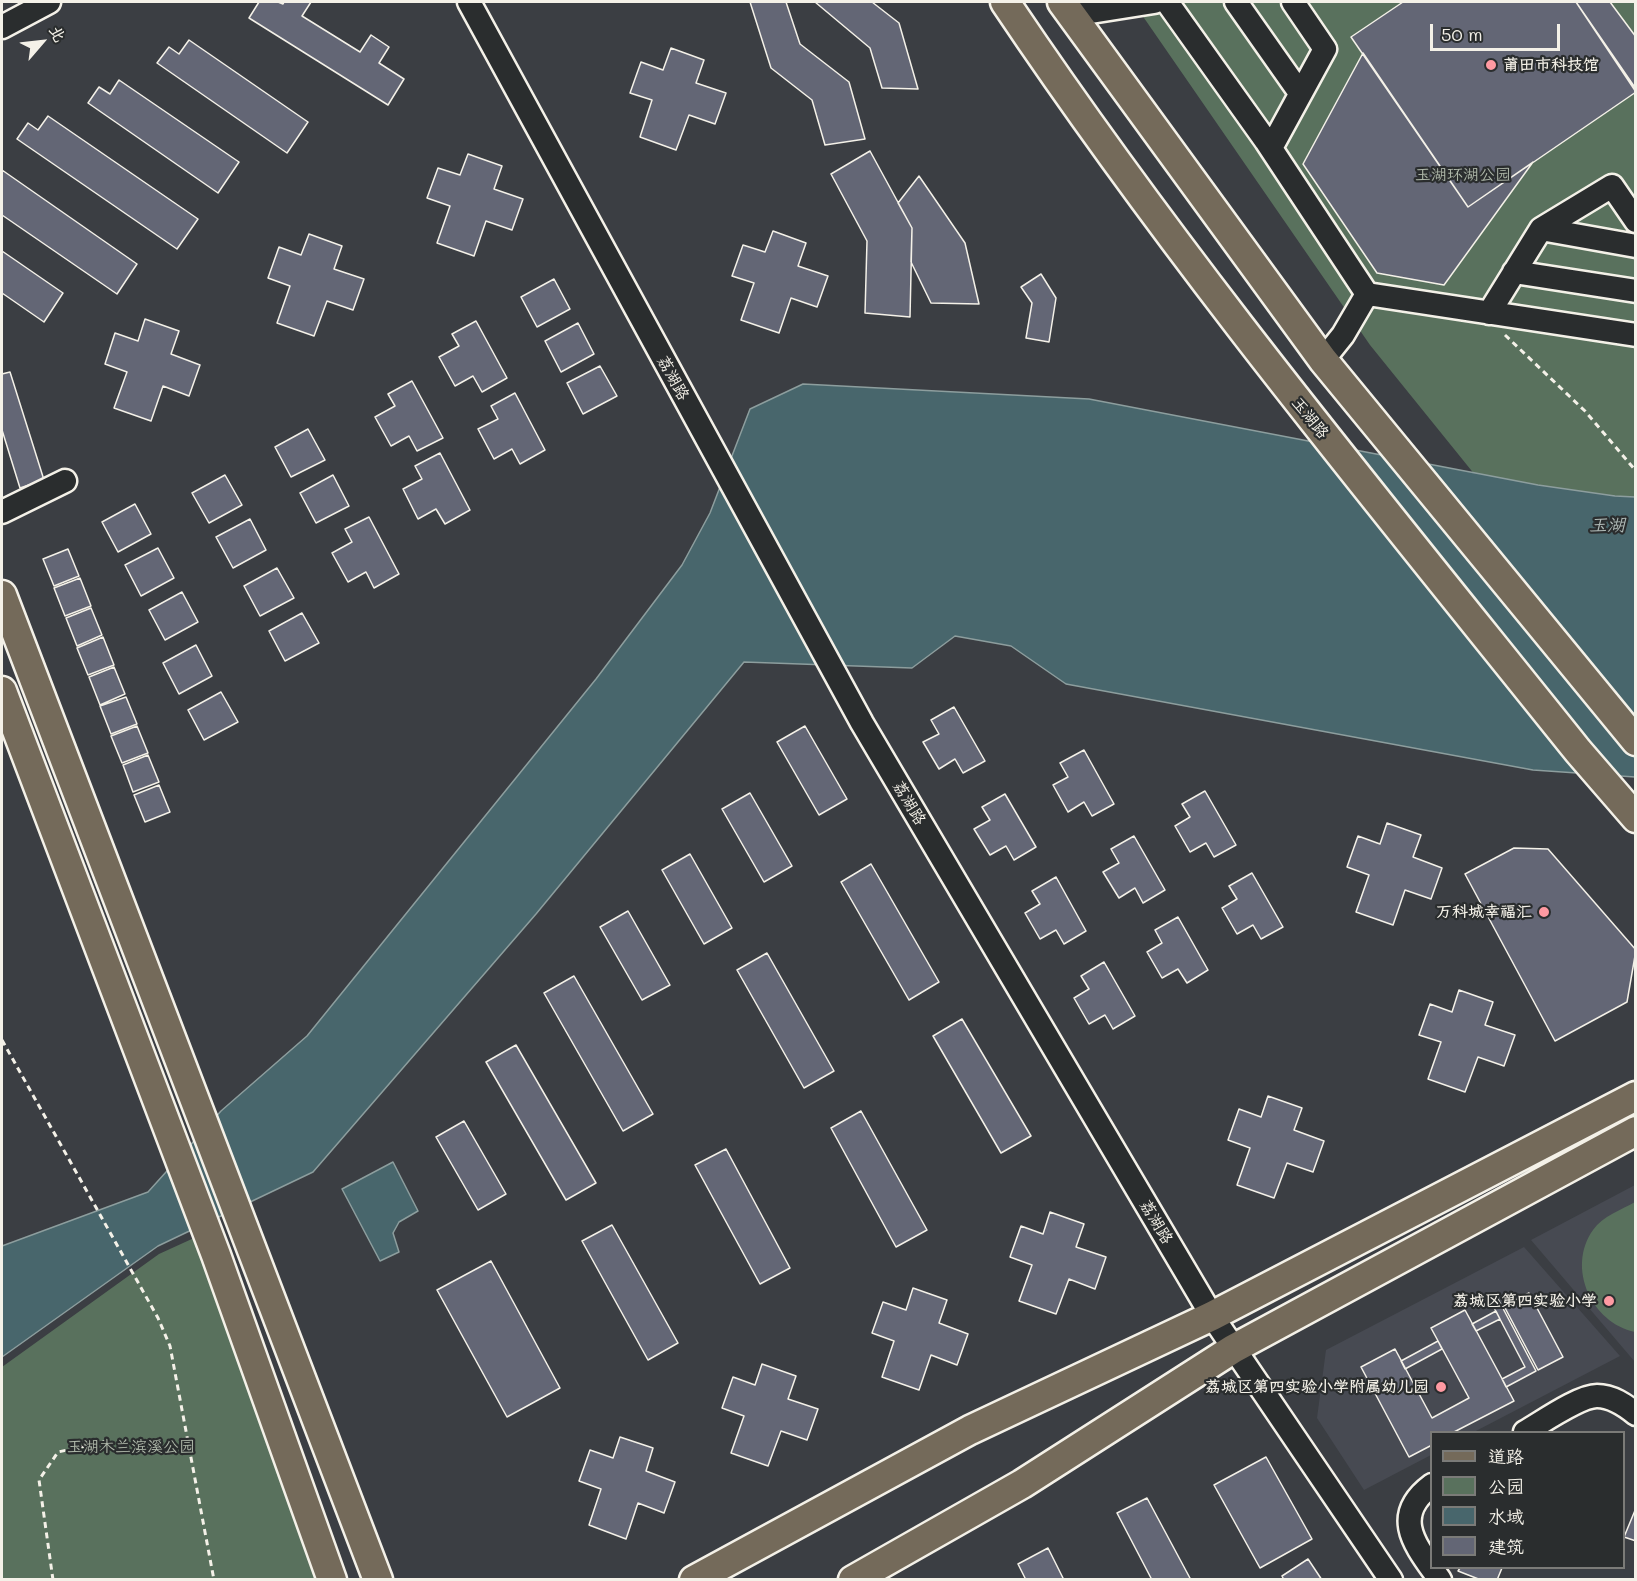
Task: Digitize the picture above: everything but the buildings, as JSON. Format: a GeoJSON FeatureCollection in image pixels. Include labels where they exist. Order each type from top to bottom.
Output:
{"type":"FeatureCollection","features":[{"type":"Feature","properties":{"kind":"main road","name":"玉湖路"},"geometry":{"type":"LineString","coordinates":[[1005,2],[1133,187],[1287,388],[1578,751],[1635,818]]}},
{"type":"Feature","properties":{"kind":"main road"},"geometry":{"type":"LineString","coordinates":[[1067,8],[1332,369],[1635,741]]}},
{"type":"Feature","properties":{"kind":"main road"},"geometry":{"type":"LineString","coordinates":[[2,595],[378,1580]]}},
{"type":"Feature","properties":{"kind":"main road"},"geometry":{"type":"LineString","coordinates":[[2,691],[216,1255],[332,1580]]}},
{"type":"Feature","properties":{"kind":"main road"},"geometry":{"type":"LineString","coordinates":[[694,1580],[970,1430],[1212,1316],[1635,1096]]}},
{"type":"Feature","properties":{"kind":"main road"},"geometry":{"type":"LineString","coordinates":[[854,1580],[1022,1484],[1233,1349],[1628,1136]]}},
{"type":"Feature","properties":{"kind":"street"},"geometry":{"type":"LineString","coordinates":[[2,27],[49,2]]}},
{"type":"Feature","properties":{"kind":"street","name":"荔湖路"},"geometry":{"type":"LineString","coordinates":[[469,2],[862,723],[1212,1316],[1391,1580]]}},
{"type":"Feature","properties":{"kind":"street"},"geometry":{"type":"LineString","coordinates":[[1067,8],[1154,2]]}},
{"type":"Feature","properties":{"kind":"street"},"geometry":{"type":"LineString","coordinates":[[1167,2],[1271,148],[1367,294],[1635,334]]}},
{"type":"Feature","properties":{"kind":"street"},"geometry":{"type":"LineString","coordinates":[[1236,2],[1300,93]]}},
{"type":"Feature","properties":{"kind":"street"},"geometry":{"type":"LineString","coordinates":[[1271,148],[1325,48],[1293,2]]}},
{"type":"Feature","properties":{"kind":"street"},"geometry":{"type":"LineString","coordinates":[[1485,312],[1514,272],[1540,229],[1612,186],[1635,221]]}},
{"type":"Feature","properties":{"kind":"street"},"geometry":{"type":"LineString","coordinates":[[1540,229],[1635,246]]}},
{"type":"Feature","properties":{"kind":"street"},"geometry":{"type":"LineString","coordinates":[[1514,272],[1635,291]]}},
{"type":"Feature","properties":{"kind":"street"},"geometry":{"type":"LineString","coordinates":[[1332,369],[1343,335],[1367,294]]}},
{"type":"Feature","properties":{"kind":"street"},"geometry":{"type":"LineString","coordinates":[[2,512],[64,481]]}},
{"type":"Feature","properties":{"kind":"street"},"geometry":{"type":"LineString","coordinates":[[1527,1431],[1585,1399],[1597,1396],[1622,1402],[1635,1414]]}},
{"type":"Feature","properties":{"kind":"street"},"geometry":{"type":"LineString","coordinates":[[1430,1486],[1418,1499],[1408,1518],[1412,1539],[1430,1565]]}},
{"type":"Feature","properties":{"kind":"path"},"geometry":{"type":"LineString","coordinates":[[1485,312],[1585,411],[1635,471]]}},
{"type":"Feature","properties":{"kind":"path"},"geometry":{"type":"LineString","coordinates":[[2,1040],[146,1295],[171,1346],[214,1580]]}},
{"type":"Feature","properties":{"kind":"path"},"geometry":{"type":"LineString","coordinates":[[52,1580],[39,1480],[58,1452],[108,1441]]}},
{"type":"Feature","properties":{"kind":"shaded area","name":"荔城区第四实验小学"},"geometry":{"type":"Polygon","coordinates":[[[1635,1185],[1635,1362],[1531,1240],[1635,1185]]]}},
{"type":"Feature","properties":{"kind":"shaded area","name":"荔城区第四实验小学附属幼儿园"},"geometry":{"type":"Polygon","coordinates":[[[1524,1247],[1620,1356],[1476,1431],[1430,1431],[1430,1456],[1364,1490],[1317,1418],[1326,1350],[1524,1247]]]}},
{"type":"Feature","properties":{"kind":"green space","name":"玉湖环湖公园"},"geometry":{"type":"Polygon","coordinates":[[[1133,2],[1635,2],[1635,673],[1370,345],[1133,2]]]}},
{"type":"Feature","properties":{"kind":"green space"},"geometry":{"type":"Polygon","coordinates":[[[1635,1202],[1636,1332],[1620,1327],[1606,1318],[1596,1306],[1583,1277],[1582,1261],[1585,1245],[1597,1225],[1635,1202]]]}},
{"type":"Feature","properties":{"kind":"green space","name":"玉湖木兰滨溪公园"},"geometry":{"type":"Polygon","coordinates":[[[194,1238],[319,1579],[2,1579],[2,1367],[159,1254],[194,1238]]]}},
{"type":"Feature","properties":{"kind":"water","name":"玉湖"},"geometry":{"type":"Polygon","coordinates":[[[803,384],[1089,399],[1538,485],[1635,497],[1635,777],[1533,770],[1066,684],[1011,646],[955,636],[912,668],[744,662],[536,914],[313,1172],[158,1246],[2,1357],[2,1246],[148,1192],[221,1111],[307,1036],[596,679],[682,565],[710,513],[750,409],[803,384]]]}},
{"type":"Feature","properties":{"kind":"water"},"geometry":{"type":"Polygon","coordinates":[[[393,1162],[418,1211],[399,1222],[393,1233],[399,1252],[380,1261],[342,1189],[393,1162]]]}},
{"type":"Feature","properties":{"kind":"place","name":"莆田市科技馆"},"geometry":{"type":"Point","coordinates":[1491,65]}},
{"type":"Feature","properties":{"kind":"place","name":"万科城幸福汇"},"geometry":{"type":"Point","coordinates":[1544,912]}},
{"type":"Feature","properties":{"kind":"place","name":"荔城区第四实验小学"},"geometry":{"type":"Point","coordinates":[1609,1301]}},
{"type":"Feature","properties":{"kind":"place","name":"荔城区第四实验小学附属幼儿园"},"geometry":{"type":"Point","coordinates":[1441,1387]}}]}
